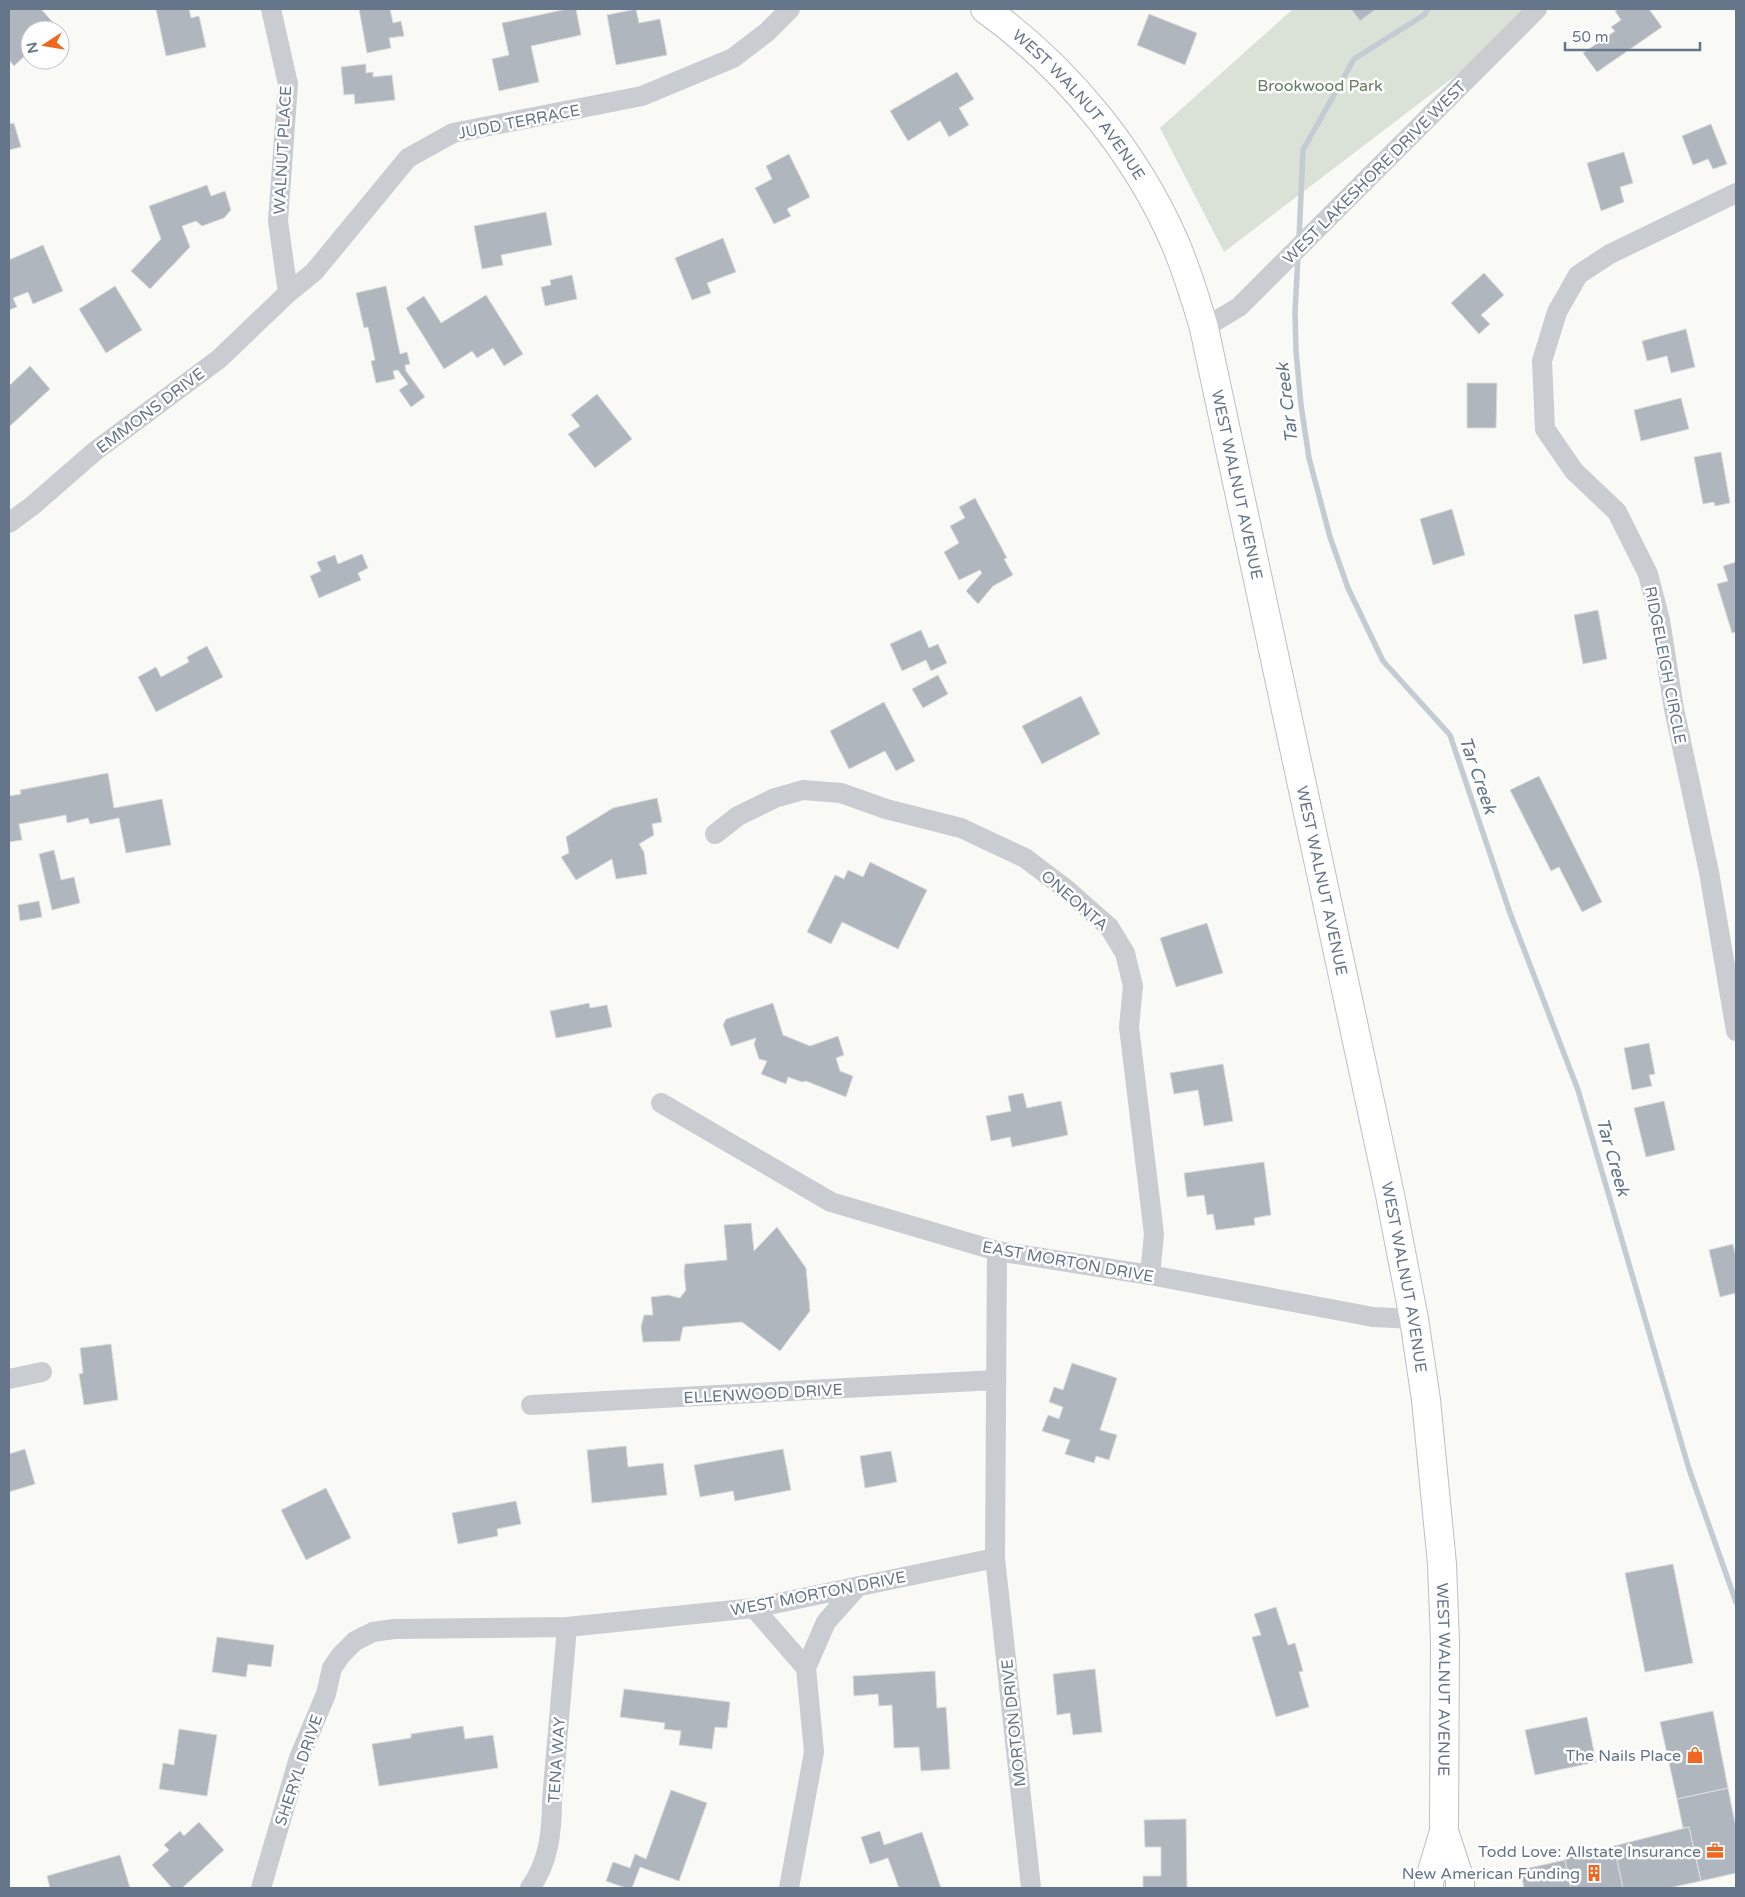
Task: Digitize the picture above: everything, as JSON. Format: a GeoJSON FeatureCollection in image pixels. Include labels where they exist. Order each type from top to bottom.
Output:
{"type":"FeatureCollection","features":[{"type":"Feature","properties":{"kind":"main road","name":"WEST WALNUT AVENUE"},"geometry":{"type":"LineString","coordinates":[[985,9],[1024,39],[1056,70],[1101,120],[1125,154],[1153,200],[1175,244],[1191,285],[1204,328],[1362,1062],[1414,1319],[1426,1400],[1442,1564],[1446,1699],[1444,1831],[1429,1882],[1429,1888]]}},
{"type":"Feature","properties":{"kind":"main road","name":"WEST WALNUT AVENUE"},"geometry":{"type":"LineString","coordinates":[[1444,1831],[1460,1880],[1460,1888]]}},
{"type":"Feature","properties":{"kind":"street","name":"WALNUT PLACE"},"geometry":{"type":"LineString","coordinates":[[271,9],[288,84],[278,221],[288,293]]}},
{"type":"Feature","properties":{"kind":"street","name":"JUDD TERRACE"},"geometry":{"type":"LineString","coordinates":[[288,293],[314,272],[408,158],[453,133],[642,96],[732,58],[767,32],[790,9]]}},
{"type":"Feature","properties":{"kind":"street","name":"WEST LAKESHORE DRIVE WEST"},"geometry":{"type":"LineString","coordinates":[[1204,328],[1240,306],[1537,9]]}},
{"type":"Feature","properties":{"kind":"street","name":"RIDGELEIGH CIRCLE"},"geometry":{"type":"LineString","coordinates":[[1736,193],[1610,254],[1578,275],[1557,312],[1542,361],[1545,429],[1574,471],[1617,512],[1648,574],[1660,620],[1674,709],[1710,872],[1736,1031]]}},
{"type":"Feature","properties":{"kind":"street","name":"EMMONS DRIVE"},"geometry":{"type":"LineString","coordinates":[[9,523],[32,506],[94,452],[219,359],[288,293]]}},
{"type":"Feature","properties":{"kind":"street","name":"ONEONTA"},"geometry":{"type":"LineString","coordinates":[[716,834],[738,816],[775,798],[803,790],[841,793],[886,809],[960,828],[1025,858],[1066,889],[1110,927],[1125,953],[1132,986],[1129,1027],[1154,1234],[1150,1275]]}},
{"type":"Feature","properties":{"kind":"street","name":"EAST MORTON DRIVE"},"geometry":{"type":"LineString","coordinates":[[661,1103],[831,1202],[996,1251],[1150,1275],[1373,1317],[1414,1319]]}},
{"type":"Feature","properties":{"kind":"street"},"geometry":{"type":"LineString","coordinates":[[995,1558],[996,1251]]}},
{"type":"Feature","properties":{"kind":"street"},"geometry":{"type":"LineString","coordinates":[[9,1379],[42,1372]]}},
{"type":"Feature","properties":{"kind":"street","name":"ELLENWOOD DRIVE"},"geometry":{"type":"LineString","coordinates":[[531,1405],[995,1380]]}},
{"type":"Feature","properties":{"kind":"street","name":"WEST MORTON DRIVE"},"geometry":{"type":"LineString","coordinates":[[340,1655],[355,1641],[373,1632],[394,1629],[567,1627],[754,1608],[995,1558]]}},
{"type":"Feature","properties":{"kind":"street","name":"MORTON DRIVE"},"geometry":{"type":"LineString","coordinates":[[995,1558],[1031,1888]]}},
{"type":"Feature","properties":{"kind":"street"},"geometry":{"type":"LineString","coordinates":[[789,1888],[814,1752],[806,1668],[826,1622],[858,1586]]}},
{"type":"Feature","properties":{"kind":"street"},"geometry":{"type":"LineString","coordinates":[[754,1608],[806,1668]]}},
{"type":"Feature","properties":{"kind":"street","name":"TENA WAY"},"geometry":{"type":"LineString","coordinates":[[530,1888],[537,1878],[546,1857],[552,1824],[552,1800],[567,1627]]}},
{"type":"Feature","properties":{"kind":"street","name":"SHERYL DRIVE"},"geometry":{"type":"LineString","coordinates":[[261,1888],[299,1758],[326,1694],[332,1668],[340,1655]]}},
{"type":"Feature","properties":{"kind":"green space","name":"Brookwood Park"},"geometry":{"type":"Polygon","coordinates":[[[1293,9],[1543,9],[1224,252],[1160,128],[1293,9]]]}},
{"type":"Feature","properties":{"kind":"building"},"geometry":{"type":"Polygon","coordinates":[[[9,9],[41,9],[51,20],[20,20],[20,60],[14,66],[9,60],[9,9]]]}},
{"type":"Feature","properties":{"kind":"building"},"geometry":{"type":"Polygon","coordinates":[[[156,9],[189,9],[191,18],[199,16],[206,47],[166,56],[156,9]]]}},
{"type":"Feature","properties":{"kind":"building"},"geometry":{"type":"Polygon","coordinates":[[[359,9],[390,9],[393,23],[401,21],[404,36],[389,38],[391,48],[367,53],[359,9]]]}},
{"type":"Feature","properties":{"kind":"building"},"geometry":{"type":"Polygon","coordinates":[[[567,9],[576,9],[581,35],[531,46],[539,82],[499,91],[492,59],[509,55],[502,23],[567,9]]]}},
{"type":"Feature","properties":{"kind":"building"},"geometry":{"type":"Polygon","coordinates":[[[636,9],[639,23],[660,19],[667,55],[616,65],[607,15],[636,9]]]}},
{"type":"Feature","properties":{"kind":"building"},"geometry":{"type":"Polygon","coordinates":[[[1351,9],[1376,9],[1360,21],[1351,9]]]}},
{"type":"Feature","properties":{"kind":"building"},"geometry":{"type":"Polygon","coordinates":[[[1619,9],[1649,9],[1662,27],[1597,72],[1583,53],[1615,31],[1611,27],[1621,20],[1615,11],[1619,9]]]}},
{"type":"Feature","properties":{"kind":"building"},"geometry":{"type":"Polygon","coordinates":[[[1149,14],[1197,33],[1185,65],[1137,45],[1149,14]]]}},
{"type":"Feature","properties":{"kind":"building"},"geometry":{"type":"Polygon","coordinates":[[[366,64],[366,73],[373,72],[373,77],[392,75],[395,100],[355,104],[354,94],[344,95],[341,67],[366,64]]]}},
{"type":"Feature","properties":{"kind":"building"},"geometry":{"type":"Polygon","coordinates":[[[957,72],[974,99],[959,108],[969,125],[949,137],[940,121],[908,141],[890,111],[957,72]]]}},
{"type":"Feature","properties":{"kind":"building"},"geometry":{"type":"Polygon","coordinates":[[[14,123],[21,147],[9,150],[9,124],[14,123]]]}},
{"type":"Feature","properties":{"kind":"building"},"geometry":{"type":"Polygon","coordinates":[[[1711,124],[1727,164],[1713,169],[1708,159],[1693,165],[1682,136],[1711,124]]]}},
{"type":"Feature","properties":{"kind":"building"},"geometry":{"type":"Polygon","coordinates":[[[1624,152],[1633,183],[1620,187],[1624,202],[1601,211],[1587,163],[1624,152]]]}},
{"type":"Feature","properties":{"kind":"building"},"geometry":{"type":"Polygon","coordinates":[[[789,154],[810,197],[787,209],[791,216],[774,224],[755,188],[772,179],[766,166],[789,154]]]}},
{"type":"Feature","properties":{"kind":"building"},"geometry":{"type":"Polygon","coordinates":[[[207,185],[211,196],[225,191],[231,210],[224,218],[202,226],[196,221],[182,226],[190,247],[150,289],[131,271],[161,239],[149,206],[207,185]]]}},
{"type":"Feature","properties":{"kind":"building"},"geometry":{"type":"Polygon","coordinates":[[[546,212],[552,245],[501,255],[503,265],[482,269],[474,226],[546,212]]]}},
{"type":"Feature","properties":{"kind":"building"},"geometry":{"type":"Polygon","coordinates":[[[723,238],[736,272],[707,283],[711,293],[692,300],[675,258],[723,238]]]}},
{"type":"Feature","properties":{"kind":"building"},"geometry":{"type":"Polygon","coordinates":[[[43,245],[63,291],[33,304],[28,292],[13,298],[17,307],[9,310],[9,260],[43,245]]]}},
{"type":"Feature","properties":{"kind":"building"},"geometry":{"type":"Polygon","coordinates":[[[1484,273],[1504,295],[1481,315],[1490,324],[1479,334],[1451,303],[1484,273]]]}},
{"type":"Feature","properties":{"kind":"building"},"geometry":{"type":"Polygon","coordinates":[[[572,275],[577,299],[545,306],[541,287],[551,285],[550,280],[572,275]]]}},
{"type":"Feature","properties":{"kind":"building"},"geometry":{"type":"Polygon","coordinates":[[[115,286],[142,330],[106,353],[79,309],[115,286]]]}},
{"type":"Feature","properties":{"kind":"building"},"geometry":{"type":"Polygon","coordinates":[[[386,286],[400,354],[407,352],[410,364],[405,365],[406,371],[425,397],[411,407],[399,390],[408,384],[398,370],[393,371],[395,379],[376,383],[371,361],[375,360],[368,327],[364,328],[356,293],[386,286]]]}},
{"type":"Feature","properties":{"kind":"building"},"geometry":{"type":"Polygon","coordinates":[[[486,295],[523,354],[504,366],[493,348],[477,358],[472,351],[444,369],[406,308],[424,296],[441,323],[486,295]]]}},
{"type":"Feature","properties":{"kind":"building"},"geometry":{"type":"Polygon","coordinates":[[[1686,329],[1695,367],[1671,373],[1667,356],[1647,361],[1642,341],[1686,329]]]}},
{"type":"Feature","properties":{"kind":"building"},"geometry":{"type":"Polygon","coordinates":[[[30,366],[50,389],[9,427],[9,386],[30,366]]]}},
{"type":"Feature","properties":{"kind":"building"},"geometry":{"type":"Polygon","coordinates":[[[1467,383],[1497,383],[1496,428],[1467,428],[1467,383]]]}},
{"type":"Feature","properties":{"kind":"building"},"geometry":{"type":"Polygon","coordinates":[[[597,394],[632,439],[595,468],[568,434],[580,426],[571,415],[597,394]]]}},
{"type":"Feature","properties":{"kind":"building"},"geometry":{"type":"Polygon","coordinates":[[[1681,398],[1689,429],[1641,441],[1634,410],[1681,398]]]}},
{"type":"Feature","properties":{"kind":"building"},"geometry":{"type":"Polygon","coordinates":[[[1721,452],[1730,503],[1715,506],[1714,502],[1703,504],[1694,457],[1721,452]]]}},
{"type":"Feature","properties":{"kind":"building"},"geometry":{"type":"Polygon","coordinates":[[[975,498],[1007,558],[1004,559],[1013,575],[993,586],[978,604],[966,591],[982,573],[980,570],[959,580],[944,552],[959,543],[950,526],[965,518],[959,507],[975,498]]]}},
{"type":"Feature","properties":{"kind":"building"},"geometry":{"type":"Polygon","coordinates":[[[1452,509],[1465,555],[1433,565],[1420,519],[1452,509]]]}},
{"type":"Feature","properties":{"kind":"building"},"geometry":{"type":"Polygon","coordinates":[[[362,554],[368,568],[358,573],[361,580],[319,598],[310,576],[321,571],[317,562],[335,555],[338,564],[362,554]]]}},
{"type":"Feature","properties":{"kind":"building"},"geometry":{"type":"Polygon","coordinates":[[[1736,562],[1736,632],[1732,633],[1717,584],[1728,581],[1723,566],[1736,562]]]}},
{"type":"Feature","properties":{"kind":"building"},"geometry":{"type":"Polygon","coordinates":[[[1598,610],[1607,659],[1583,664],[1574,615],[1598,610]]]}},
{"type":"Feature","properties":{"kind":"building"},"geometry":{"type":"Polygon","coordinates":[[[921,630],[929,648],[938,644],[947,663],[931,671],[926,660],[902,671],[890,644],[921,630]]]}},
{"type":"Feature","properties":{"kind":"building"},"geometry":{"type":"Polygon","coordinates":[[[207,646],[223,677],[156,712],[138,677],[156,667],[161,677],[189,662],[187,657],[207,646]]]}},
{"type":"Feature","properties":{"kind":"building"},"geometry":{"type":"Polygon","coordinates":[[[938,675],[948,694],[923,708],[912,689],[938,675]]]}},
{"type":"Feature","properties":{"kind":"building"},"geometry":{"type":"Polygon","coordinates":[[[1081,696],[1100,734],[1042,764],[1022,726],[1081,696]]]}},
{"type":"Feature","properties":{"kind":"building"},"geometry":{"type":"Polygon","coordinates":[[[884,702],[915,761],[896,771],[885,751],[849,769],[830,731],[884,702]]]}},
{"type":"Feature","properties":{"kind":"building"},"geometry":{"type":"Polygon","coordinates":[[[108,773],[114,808],[162,799],[171,845],[126,853],[119,818],[90,824],[88,818],[67,823],[66,815],[19,824],[22,840],[9,842],[9,796],[21,794],[20,790],[108,773]]]}},
{"type":"Feature","properties":{"kind":"building"},"geometry":{"type":"Polygon","coordinates":[[[1539,776],[1602,902],[1582,912],[1559,867],[1551,871],[1510,790],[1539,776]]]}},
{"type":"Feature","properties":{"kind":"building"},"geometry":{"type":"Polygon","coordinates":[[[657,798],[662,822],[652,824],[654,835],[639,844],[644,852],[647,874],[616,879],[612,859],[576,880],[561,857],[569,853],[566,837],[613,808],[657,798]]]}},
{"type":"Feature","properties":{"kind":"building"},"geometry":{"type":"Polygon","coordinates":[[[54,850],[61,880],[74,877],[80,903],[52,910],[39,854],[54,850]]]}},
{"type":"Feature","properties":{"kind":"building"},"geometry":{"type":"Polygon","coordinates":[[[870,862],[927,890],[898,949],[842,922],[831,944],[807,932],[835,875],[844,879],[848,870],[863,877],[870,862]]]}},
{"type":"Feature","properties":{"kind":"building"},"geometry":{"type":"Polygon","coordinates":[[[39,901],[42,917],[20,921],[18,905],[39,901]]]}},
{"type":"Feature","properties":{"kind":"building"},"geometry":{"type":"Polygon","coordinates":[[[1207,923],[1223,973],[1176,987],[1160,938],[1207,923]]]}},
{"type":"Feature","properties":{"kind":"building"},"geometry":{"type":"Polygon","coordinates":[[[589,1003],[590,1008],[607,1005],[612,1027],[556,1038],[550,1011],[589,1003]]]}},
{"type":"Feature","properties":{"kind":"building"},"geometry":{"type":"Polygon","coordinates":[[[773,1003],[783,1035],[810,1046],[838,1036],[844,1055],[836,1058],[840,1071],[853,1076],[846,1097],[806,1081],[802,1082],[788,1077],[786,1084],[761,1074],[767,1061],[759,1059],[754,1044],[756,1038],[731,1046],[723,1025],[726,1019],[773,1003]]]}},
{"type":"Feature","properties":{"kind":"building"},"geometry":{"type":"Polygon","coordinates":[[[1649,1043],[1655,1074],[1649,1075],[1652,1086],[1632,1090],[1624,1048],[1649,1043]]]}},
{"type":"Feature","properties":{"kind":"building"},"geometry":{"type":"Polygon","coordinates":[[[1223,1064],[1233,1121],[1204,1126],[1198,1090],[1174,1094],[1170,1073],[1223,1064]]]}},
{"type":"Feature","properties":{"kind":"building"},"geometry":{"type":"Polygon","coordinates":[[[1023,1093],[1027,1108],[1061,1101],[1068,1135],[1012,1147],[1010,1137],[991,1141],[986,1116],[1011,1111],[1008,1096],[1023,1093]]]}},
{"type":"Feature","properties":{"kind":"building"},"geometry":{"type":"Polygon","coordinates":[[[1664,1101],[1675,1150],[1646,1157],[1634,1108],[1664,1101]]]}},
{"type":"Feature","properties":{"kind":"building"},"geometry":{"type":"Polygon","coordinates":[[[1264,1162],[1271,1215],[1254,1218],[1255,1225],[1216,1230],[1213,1214],[1207,1215],[1204,1195],[1187,1197],[1184,1173],[1264,1162]]]}},
{"type":"Feature","properties":{"kind":"building"},"geometry":{"type":"Polygon","coordinates":[[[751,1223],[754,1251],[777,1227],[806,1268],[810,1311],[780,1351],[742,1322],[683,1327],[680,1341],[643,1342],[641,1327],[644,1315],[653,1315],[651,1297],[668,1295],[680,1298],[686,1290],[685,1264],[727,1260],[724,1225],[751,1223]]]}},
{"type":"Feature","properties":{"kind":"building"},"geometry":{"type":"Polygon","coordinates":[[[1733,1244],[1736,1258],[1736,1293],[1720,1297],[1709,1250],[1733,1244]]]}},
{"type":"Feature","properties":{"kind":"building"},"geometry":{"type":"Polygon","coordinates":[[[111,1344],[118,1400],[84,1405],[79,1374],[83,1373],[80,1348],[111,1344]]]}},
{"type":"Feature","properties":{"kind":"building"},"geometry":{"type":"Polygon","coordinates":[[[1072,1363],[1117,1378],[1100,1430],[1117,1435],[1109,1460],[1096,1456],[1094,1463],[1065,1454],[1070,1440],[1042,1431],[1048,1415],[1059,1419],[1063,1407],[1049,1402],[1054,1387],[1063,1390],[1072,1363]]]}},
{"type":"Feature","properties":{"kind":"building"},"geometry":{"type":"Polygon","coordinates":[[[626,1446],[628,1467],[663,1463],[667,1495],[592,1503],[587,1450],[626,1446]]]}},
{"type":"Feature","properties":{"kind":"building"},"geometry":{"type":"Polygon","coordinates":[[[25,1449],[35,1484],[9,1492],[9,1454],[25,1449]]]}},
{"type":"Feature","properties":{"kind":"building"},"geometry":{"type":"Polygon","coordinates":[[[783,1449],[791,1490],[735,1501],[733,1491],[700,1497],[694,1465],[783,1449]]]}},
{"type":"Feature","properties":{"kind":"building"},"geometry":{"type":"Polygon","coordinates":[[[891,1451],[897,1482],[865,1488],[860,1456],[891,1451]]]}},
{"type":"Feature","properties":{"kind":"building"},"geometry":{"type":"Polygon","coordinates":[[[326,1488],[351,1538],[306,1560],[281,1510],[326,1488]]]}},
{"type":"Feature","properties":{"kind":"building"},"geometry":{"type":"Polygon","coordinates":[[[516,1501],[521,1524],[497,1529],[498,1536],[458,1544],[452,1513],[516,1501]]]}},
{"type":"Feature","properties":{"kind":"building"},"geometry":{"type":"Polygon","coordinates":[[[1673,1564],[1693,1663],[1645,1672],[1625,1573],[1673,1564]]]}},
{"type":"Feature","properties":{"kind":"building"},"geometry":{"type":"Polygon","coordinates":[[[1276,1607],[1288,1645],[1295,1643],[1303,1671],[1299,1672],[1309,1707],[1276,1717],[1252,1637],[1261,1635],[1254,1614],[1276,1607]]]}},
{"type":"Feature","properties":{"kind":"building"},"geometry":{"type":"Polygon","coordinates":[[[217,1637],[274,1645],[271,1667],[248,1664],[246,1677],[212,1672],[217,1637]]]}},
{"type":"Feature","properties":{"kind":"building"},"geometry":{"type":"Polygon","coordinates":[[[1095,1669],[1102,1732],[1073,1735],[1070,1713],[1057,1715],[1053,1674],[1095,1669]]]}},
{"type":"Feature","properties":{"kind":"building"},"geometry":{"type":"Polygon","coordinates":[[[935,1671],[937,1708],[946,1707],[950,1769],[921,1771],[919,1747],[894,1748],[892,1705],[879,1706],[878,1694],[854,1696],[853,1676],[935,1671]]]}},
{"type":"Feature","properties":{"kind":"building"},"geometry":{"type":"Polygon","coordinates":[[[624,1689],[730,1702],[727,1728],[715,1727],[712,1749],[679,1745],[681,1731],[664,1729],[665,1723],[620,1717],[624,1689]]]}},
{"type":"Feature","properties":{"kind":"building","name":"The Nails Place"},"geometry":{"type":"Polygon","coordinates":[[[1713,1711],[1728,1788],[1677,1799],[1660,1722],[1713,1711]]]}},
{"type":"Feature","properties":{"kind":"building"},"geometry":{"type":"Polygon","coordinates":[[[1587,1717],[1596,1762],[1535,1775],[1525,1730],[1587,1717]]]}},
{"type":"Feature","properties":{"kind":"building"},"geometry":{"type":"Polygon","coordinates":[[[463,1726],[465,1739],[493,1735],[498,1768],[379,1786],[372,1744],[411,1738],[411,1734],[463,1726]]]}},
{"type":"Feature","properties":{"kind":"building"},"geometry":{"type":"Polygon","coordinates":[[[179,1729],[217,1735],[207,1796],[159,1789],[163,1763],[174,1765],[179,1729]]]}},
{"type":"Feature","properties":{"kind":"building","name":"Todd Love: Allstate Insurance"},"geometry":{"type":"Polygon","coordinates":[[[1728,1788],[1736,1828],[1736,1873],[1701,1881],[1689,1827],[1683,1828],[1677,1799],[1728,1788]]]}},
{"type":"Feature","properties":{"kind":"building"},"geometry":{"type":"Polygon","coordinates":[[[671,1790],[707,1803],[679,1881],[640,1867],[632,1888],[626,1888],[606,1881],[613,1862],[630,1868],[635,1854],[646,1859],[671,1790]]]}},
{"type":"Feature","properties":{"kind":"building"},"geometry":{"type":"Polygon","coordinates":[[[1186,1819],[1187,1888],[1143,1888],[1143,1876],[1161,1876],[1161,1847],[1145,1847],[1144,1820],[1186,1819]]]}},
{"type":"Feature","properties":{"kind":"building"},"geometry":{"type":"Polygon","coordinates":[[[199,1822],[224,1850],[182,1888],[172,1888],[152,1865],[169,1850],[164,1845],[180,1831],[184,1836],[199,1822]]]}},
{"type":"Feature","properties":{"kind":"building"},"geometry":{"type":"Polygon","coordinates":[[[1689,1827],[1701,1881],[1669,1888],[1623,1888],[1614,1846],[1689,1827]]]}},
{"type":"Feature","properties":{"kind":"building"},"geometry":{"type":"Polygon","coordinates":[[[880,1831],[884,1845],[922,1832],[941,1888],[899,1888],[888,1858],[870,1864],[861,1837],[880,1831]]]}},
{"type":"Feature","properties":{"kind":"building","name":"New American Funding"},"geometry":{"type":"Polygon","coordinates":[[[1614,1846],[1623,1888],[1571,1888],[1564,1857],[1614,1846]]]}},
{"type":"Feature","properties":{"kind":"building"},"geometry":{"type":"Polygon","coordinates":[[[120,1855],[130,1888],[50,1888],[47,1876],[120,1855]]]}},
{"type":"Feature","properties":{"kind":"building"},"geometry":{"type":"Polygon","coordinates":[[[1565,1860],[1571,1888],[1524,1888],[1520,1870],[1565,1860]]]}},
{"type":"Feature","properties":{"kind":"waterway","name":"Tar Creek"},"geometry":{"type":"LineString","coordinates":[[1299,239],[1303,150],[1354,59],[1424,15],[1428,9]]}},
{"type":"Feature","properties":{"kind":"waterway","name":"Tar Creek"},"geometry":{"type":"LineString","coordinates":[[1298,256],[1295,312],[1296,351],[1301,405],[1309,458],[1330,537],[1348,588],[1383,661],[1450,735],[1510,913],[1578,1090],[1689,1469],[1736,1602]]}},
{"type":"Feature","properties":{"kind":"place","name":"The Nails Place"},"geometry":{"type":"Point","coordinates":[1695,1755]}},
{"type":"Feature","properties":{"kind":"place","name":"Todd Love: Allstate Insurance"},"geometry":{"type":"Point","coordinates":[1715,1851]}},
{"type":"Feature","properties":{"kind":"place","name":"New American Funding"},"geometry":{"type":"Point","coordinates":[1594,1873]}}]}
